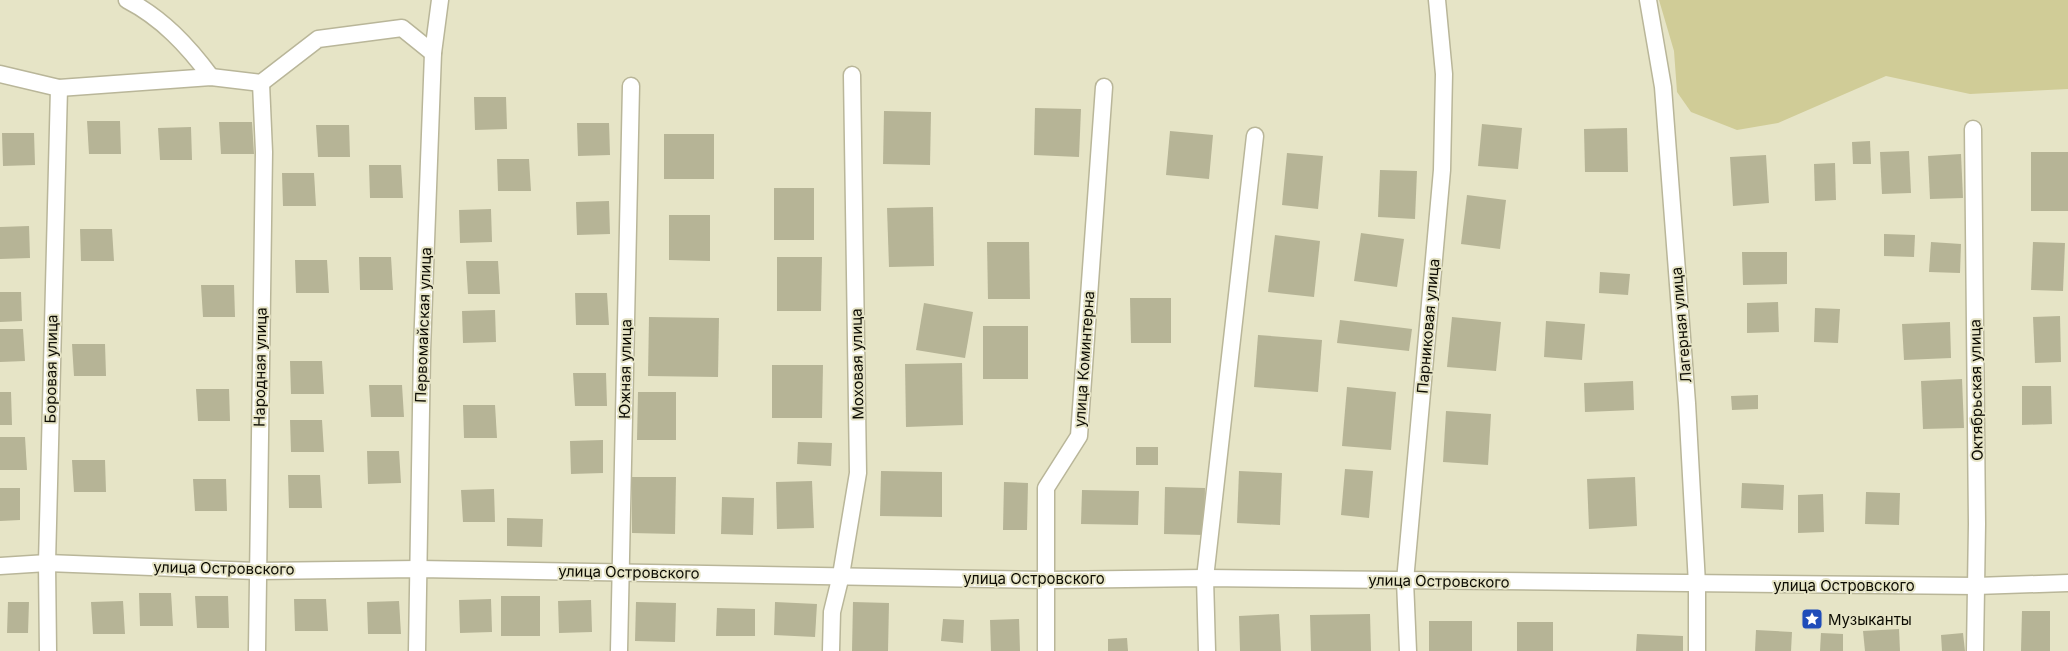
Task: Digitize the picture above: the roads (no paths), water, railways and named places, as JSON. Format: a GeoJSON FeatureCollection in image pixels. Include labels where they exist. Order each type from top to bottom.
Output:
{"type":"FeatureCollection","features":[{"type":"Feature","properties":{"kind":"street"},"geometry":{"type":"LineString","coordinates":[[127,0],[150,12],[194,54],[211,77]]}},
{"type":"Feature","properties":{"kind":"street","name":"Первомайская улица"},"geometry":{"type":"LineString","coordinates":[[417,651],[422,350],[433,53],[440,0]]}},
{"type":"Feature","properties":{"kind":"street","name":"Парниковая улица"},"geometry":{"type":"LineString","coordinates":[[1408,651],[1405,581],[1442,170],[1444,74],[1437,0]]}},
{"type":"Feature","properties":{"kind":"street","name":"Лагерная улица"},"geometry":{"type":"LineString","coordinates":[[1648,0],[1663,88],[1687,403],[1698,584],[1697,651]]}},
{"type":"Feature","properties":{"kind":"street"},"geometry":{"type":"LineString","coordinates":[[0,74],[59,88],[211,77],[261,83],[318,39],[402,28],[433,53]]}},
{"type":"Feature","properties":{"kind":"street","name":"Моховая улица"},"geometry":{"type":"LineString","coordinates":[[831,651],[832,612],[841,575],[858,473],[852,75]]}},
{"type":"Feature","properties":{"kind":"street","name":"Народная улица"},"geometry":{"type":"LineString","coordinates":[[257,651],[256,571],[264,152],[261,83]]}},
{"type":"Feature","properties":{"kind":"street","name":"Южная улица"},"geometry":{"type":"LineString","coordinates":[[619,651],[631,86]]}},
{"type":"Feature","properties":{"kind":"street","name":"улица Коминтерна"},"geometry":{"type":"LineString","coordinates":[[1046,651],[1046,488],[1079,436],[1104,87]]}},
{"type":"Feature","properties":{"kind":"street","name":"Боровая улица"},"geometry":{"type":"LineString","coordinates":[[48,651],[46,563],[59,88]]}},
{"type":"Feature","properties":{"kind":"street","name":"Октябрьская улица"},"geometry":{"type":"LineString","coordinates":[[1973,129],[1977,524],[1976,651]]}},
{"type":"Feature","properties":{"kind":"street"},"geometry":{"type":"LineString","coordinates":[[1207,651],[1205,578],[1255,136]]}},
{"type":"Feature","properties":{"kind":"street","name":"улица Островского"},"geometry":{"type":"LineString","coordinates":[[0,566],[46,563],[256,571],[418,568],[1046,580],[1205,578],[1976,586],[2068,583]]}},
{"type":"Feature","properties":{"kind":"place","name":"Музыканты"},"geometry":{"type":"Point","coordinates":[1812,619]}}]}
